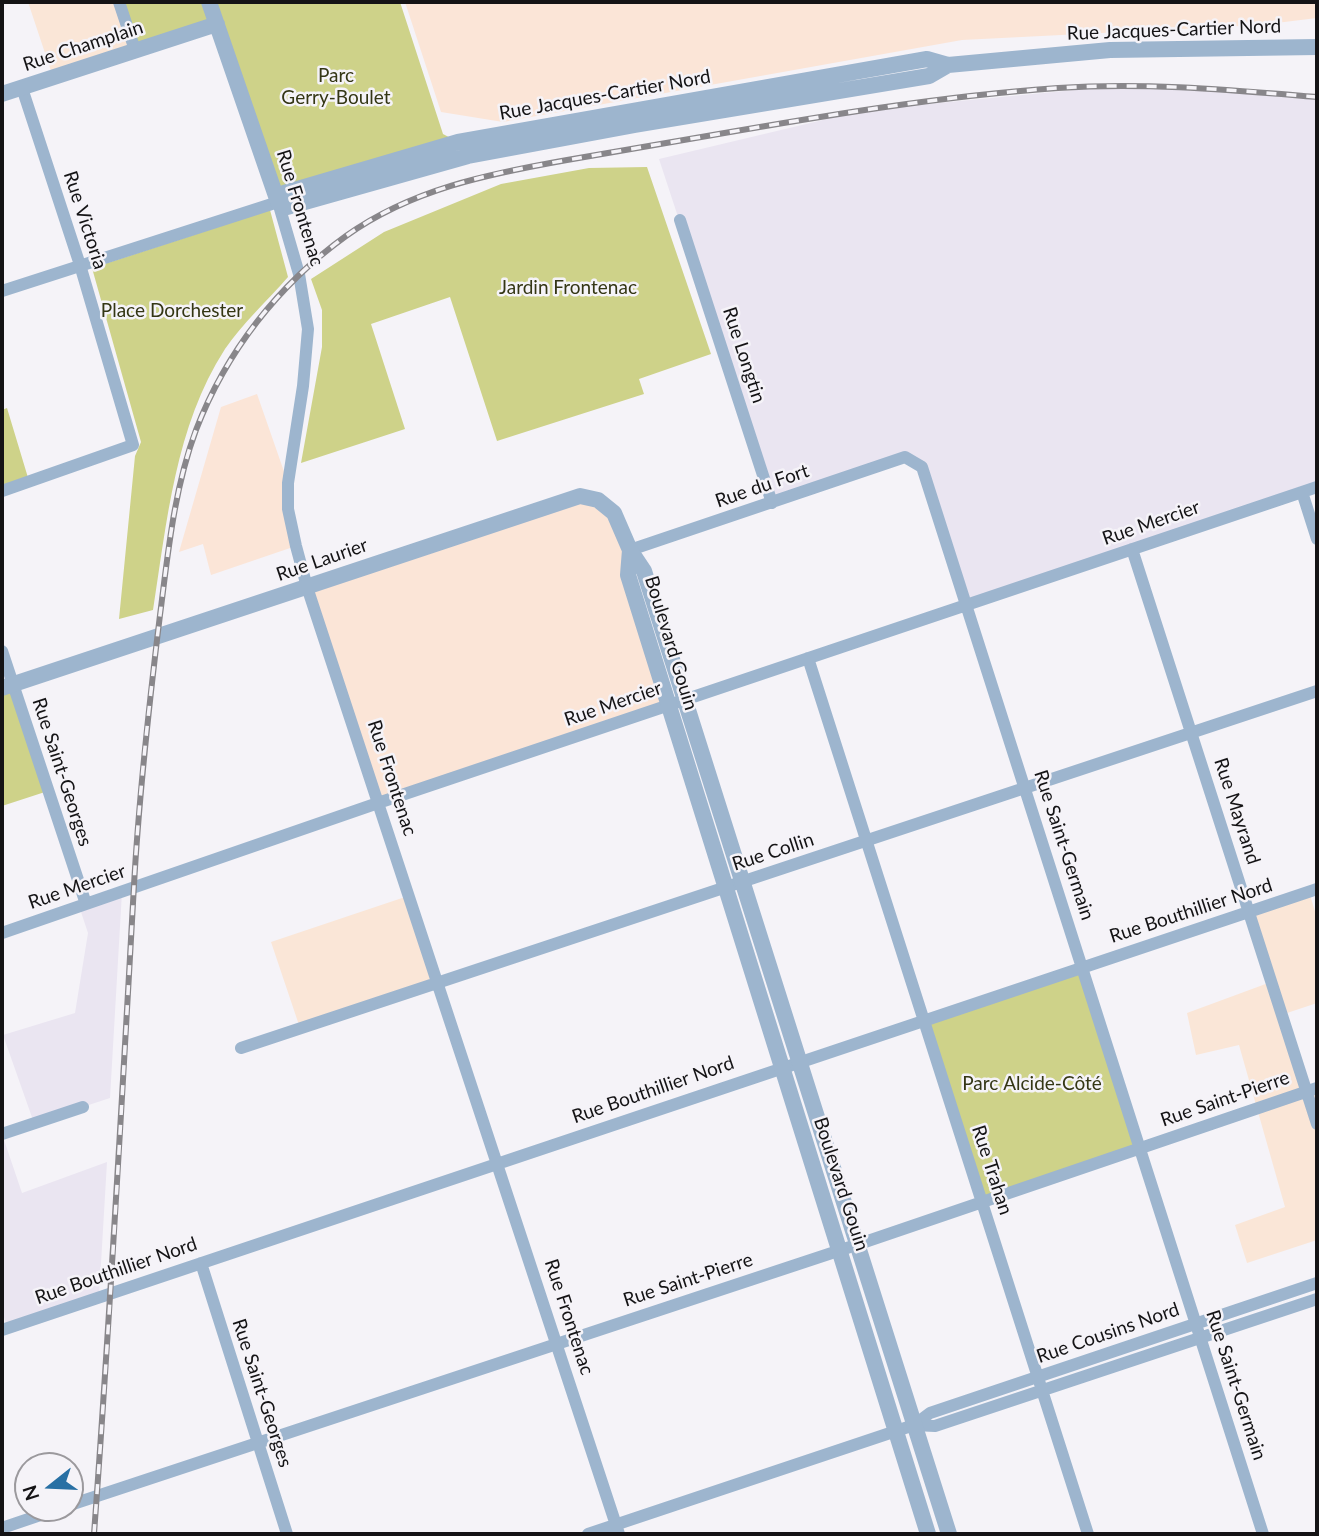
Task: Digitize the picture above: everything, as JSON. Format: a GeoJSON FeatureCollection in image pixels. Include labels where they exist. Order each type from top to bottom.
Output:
{"type":"FeatureCollection","features":[{"type":"Feature","properties":{"kind":"street"},"geometry":{"type":"LineString","coordinates":[[119,2],[135,50]]}},
{"type":"Feature","properties":{"kind":"street","name":"Rue Frontenac"},"geometry":{"type":"LineString","coordinates":[[209,2],[278,202],[299,274],[308,329],[303,386],[288,483],[288,509],[307,587],[617,1530]]}},
{"type":"Feature","properties":{"kind":"street","name":"Rue Champlain"},"geometry":{"type":"LineString","coordinates":[[2,94],[217,24]]}},
{"type":"Feature","properties":{"kind":"street","name":"Rue Jacques-Cartier Nord"},"geometry":{"type":"LineString","coordinates":[[2,291],[278,202],[287,207],[468,156],[929,76],[948,65],[1110,50],[1317,47]]}},
{"type":"Feature","properties":{"kind":"street","name":"Rue Victoria"},"geometry":{"type":"LineString","coordinates":[[2,491],[133,445],[80,265],[22,88]]}},
{"type":"Feature","properties":{"kind":"street","name":"Rue Longtin"},"geometry":{"type":"LineString","coordinates":[[680,220],[772,503]]}},
{"type":"Feature","properties":{"kind":"street","name":"Rue du Fort"},"geometry":{"type":"LineString","coordinates":[[631,550],[905,457]]}},
{"type":"Feature","properties":{"kind":"street","name":"Rue Saint-Germain"},"geometry":{"type":"LineString","coordinates":[[905,457],[922,467],[968,605],[1263,1534]]}},
{"type":"Feature","properties":{"kind":"street","name":"Rue Mercier"},"geometry":{"type":"LineString","coordinates":[[2,933],[378,803],[1317,487]]}},
{"type":"Feature","properties":{"kind":"street"},"geometry":{"type":"LineString","coordinates":[[1303,492],[1317,539]]}},
{"type":"Feature","properties":{"kind":"street","name":"Rue Laurier"},"geometry":{"type":"LineString","coordinates":[[7,686],[580,496],[598,499],[614,513],[631,550]]}},
{"type":"Feature","properties":{"kind":"street","name":"Boulevard Gouin"},"geometry":{"type":"LineString","coordinates":[[631,550],[644,571],[948,1534]]}},
{"type":"Feature","properties":{"kind":"street","name":"Boulevard Gouin"},"geometry":{"type":"LineString","coordinates":[[631,550],[628,575],[928,1534]]}},
{"type":"Feature","properties":{"kind":"street","name":"Rue Mayrand"},"geometry":{"type":"LineString","coordinates":[[1132,550],[1249,912],[1312,1089],[1317,1124]]}},
{"type":"Feature","properties":{"kind":"street","name":"Rue Saint-Georges"},"geometry":{"type":"LineString","coordinates":[[2,651],[7,686],[86,904]]}},
{"type":"Feature","properties":{"kind":"street","name":"Rue Trahan"},"geometry":{"type":"LineString","coordinates":[[808,659],[1088,1534]]}},
{"type":"Feature","properties":{"kind":"street","name":"Rue Collin"},"geometry":{"type":"LineString","coordinates":[[241,1048],[1317,691]]}},
{"type":"Feature","properties":{"kind":"street","name":"Rue Bouthillier Nord"},"geometry":{"type":"LineString","coordinates":[[2,1330],[1317,889]]}},
{"type":"Feature","properties":{"kind":"street","name":"Rue Saint-Pierre"},"geometry":{"type":"LineString","coordinates":[[84,1500],[840,1250],[1312,1089]]}},
{"type":"Feature","properties":{"kind":"street"},"geometry":{"type":"LineString","coordinates":[[2,1134],[83,1107]]}},
{"type":"Feature","properties":{"kind":"street","name":"Rue Saint-Georges"},"geometry":{"type":"LineString","coordinates":[[201,1263],[286,1534]]}},
{"type":"Feature","properties":{"kind":"street","name":"Rue Cousins Nord"},"geometry":{"type":"LineString","coordinates":[[587,1534],[617,1530],[914,1425],[930,1413],[1317,1283]]}},
{"type":"Feature","properties":{"kind":"street","name":"Rue Cousins Nord"},"geometry":{"type":"LineString","coordinates":[[914,1425],[936,1426],[1317,1299]]}},
{"type":"Feature","properties":{"kind":"street"},"geometry":{"type":"LineString","coordinates":[[2,1528],[20,1522]]}},
{"type":"Feature","properties":{"kind":"shaded area"},"geometry":{"type":"Polygon","coordinates":[[[28,2],[209,2],[217,24],[53,77],[28,2]]]}},
{"type":"Feature","properties":{"kind":"shaded area"},"geometry":{"type":"Polygon","coordinates":[[[405,2],[1317,2],[1317,18],[1260,25],[962,40],[503,122],[441,112],[405,2]]]}},
{"type":"Feature","properties":{"kind":"shaded area"},"geometry":{"type":"Polygon","coordinates":[[[1117,86],[1216,88],[1317,97],[1317,487],[968,605],[923,467],[905,458],[772,503],[659,159],[865,110],[1117,86]]]}},
{"type":"Feature","properties":{"kind":"shaded area"},"geometry":{"type":"Polygon","coordinates":[[[257,394],[288,483],[296,546],[211,575],[203,544],[179,552],[221,407],[257,394]]]}},
{"type":"Feature","properties":{"kind":"shaded area"},"geometry":{"type":"Polygon","coordinates":[[[580,496],[614,513],[628,575],[668,705],[378,803],[307,587],[580,496]]]}},
{"type":"Feature","properties":{"kind":"shaded area"},"geometry":{"type":"Polygon","coordinates":[[[122,892],[110,1098],[34,1123],[3,1035],[75,1013],[88,933],[79,906],[122,892]]]}},
{"type":"Feature","properties":{"kind":"shaded area"},"geometry":{"type":"Polygon","coordinates":[[[1309,892],[1317,918],[1317,1003],[1278,1016],[1306,1091],[1317,1086],[1317,1240],[1247,1263],[1235,1225],[1285,1207],[1239,1045],[1196,1055],[1187,1013],[1271,982],[1249,912],[1309,892]]]}},
{"type":"Feature","properties":{"kind":"shaded area"},"geometry":{"type":"Polygon","coordinates":[[[408,896],[437,983],[300,1028],[271,942],[408,896]]]}},
{"type":"Feature","properties":{"kind":"shaded area"},"geometry":{"type":"Polygon","coordinates":[[[2,1134],[22,1193],[107,1162],[99,1297],[7,1328],[2,1310],[2,1134]]]}},
{"type":"Feature","properties":{"kind":"green space"},"geometry":{"type":"Polygon","coordinates":[[[119,2],[209,2],[217,24],[135,50],[119,2]]]}},
{"type":"Feature","properties":{"kind":"green space","name":"Parc Gerry-Boulet"},"geometry":{"type":"Polygon","coordinates":[[[216,2],[400,2],[443,134],[458,142],[280,189],[216,2]]]}},
{"type":"Feature","properties":{"kind":"green space","name":"Jardin Frontenac"},"geometry":{"type":"Polygon","coordinates":[[[647,167],[711,354],[639,379],[644,394],[497,441],[450,297],[371,324],[405,429],[301,463],[322,347],[322,310],[311,279],[384,232],[501,184],[589,168],[647,167]]]}},
{"type":"Feature","properties":{"kind":"green space","name":"Place Dorchester"},"geometry":{"type":"Polygon","coordinates":[[[270,210],[288,277],[232,340],[208,379],[184,442],[176,475],[153,610],[119,619],[135,456],[141,442],[92,268],[270,210]]]}},
{"type":"Feature","properties":{"kind":"green space"},"geometry":{"type":"Polygon","coordinates":[[[7,408],[29,481],[2,491],[2,410],[7,408]]]}},
{"type":"Feature","properties":{"kind":"green space"},"geometry":{"type":"Polygon","coordinates":[[[13,684],[48,791],[2,806],[2,688],[13,684]]]}},
{"type":"Feature","properties":{"kind":"green space","name":"Parc Alcide-Côté"},"geometry":{"type":"Polygon","coordinates":[[[1083,967],[1141,1148],[982,1202],[923,1020],[1083,967]]]}},
{"type":"Feature","properties":{"kind":"railway"},"geometry":{"type":"LineString","coordinates":[[94,1534],[139,818],[169,545],[188,452],[208,401],[239,347],[277,298],[321,255],[346,236],[397,206],[452,186],[538,165],[838,114],[926,101],[1058,88],[1155,86],[1317,97]]}}]}
